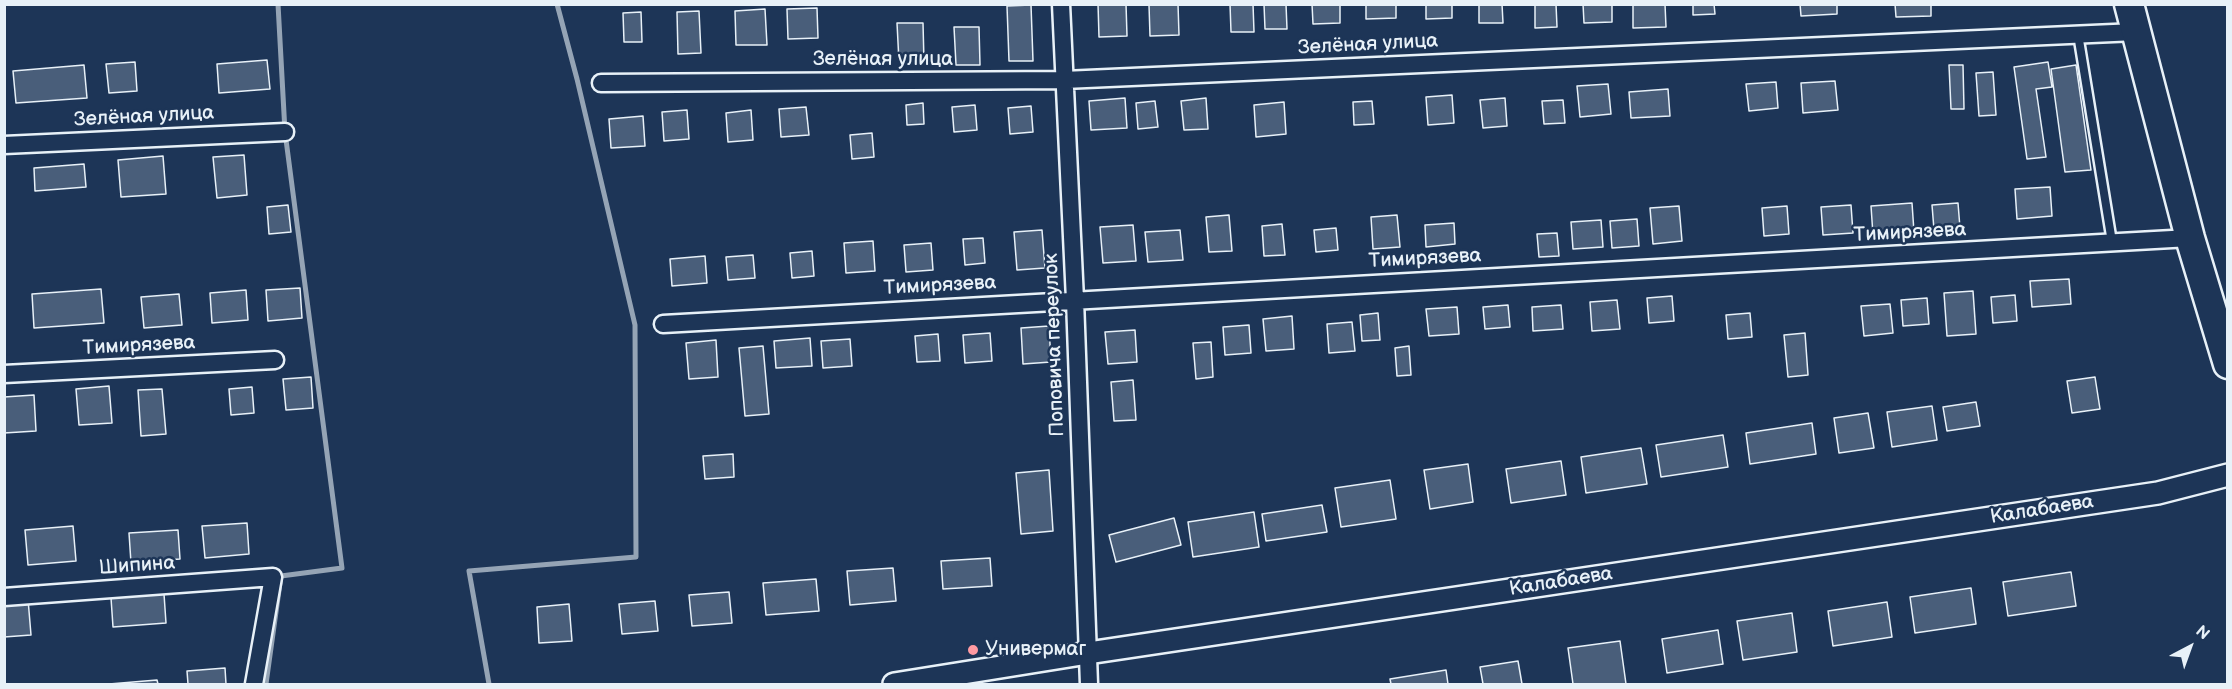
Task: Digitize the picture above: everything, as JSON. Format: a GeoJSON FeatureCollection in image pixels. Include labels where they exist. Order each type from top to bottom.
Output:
{"type":"FeatureCollection","features":[{"type":"Feature","properties":{"kind":"highway"},"geometry":{"type":"LineString","coordinates":[[2129,4],[2190,238],[2228,364]]}},
{"type":"Feature","properties":{"kind":"street","name":"Поповича переулок"},"geometry":{"type":"LineString","coordinates":[[1061,4],[1075,300],[1089,684]]}},
{"type":"Feature","properties":{"kind":"street","name":"Зелёная улица"},"geometry":{"type":"LineString","coordinates":[[601,82],[1064,80],[2136,32]]}},
{"type":"Feature","properties":{"kind":"street","name":"Зелёная улица"},"geometry":{"type":"LineString","coordinates":[[4,145],[285,132]]}},
{"type":"Feature","properties":{"kind":"street","name":"Тимирязева"},"geometry":{"type":"LineString","coordinates":[[663,324],[2190,238]]}},
{"type":"Feature","properties":{"kind":"street","name":"Тимирязева"},"geometry":{"type":"LineString","coordinates":[[4,374],[275,360]]}},
{"type":"Feature","properties":{"kind":"street","name":"Калабаева"},"geometry":{"type":"LineString","coordinates":[[894,684],[2158,493],[2228,475]]}},
{"type":"Feature","properties":{"kind":"street","name":"Шипина"},"geometry":{"type":"LineString","coordinates":[[4,597],[273,578],[254,684]]}},
{"type":"Feature","properties":{"kind":"lane"},"geometry":{"type":"LineString","coordinates":[[2078,34],[2112,243]]}},
{"type":"Feature","properties":{"kind":"building"},"geometry":{"type":"Polygon","coordinates":[[[1098,4],[1126,4],[1127,36],[1099,37],[1098,4]]]}},
{"type":"Feature","properties":{"kind":"building"},"geometry":{"type":"Polygon","coordinates":[[[1178,4],[1179,35],[1150,36],[1149,5],[1178,4]]]}},
{"type":"Feature","properties":{"kind":"building"},"geometry":{"type":"Polygon","coordinates":[[[1230,4],[1253,4],[1254,32],[1231,32],[1230,4]]]}},
{"type":"Feature","properties":{"kind":"building"},"geometry":{"type":"Polygon","coordinates":[[[1264,4],[1286,4],[1287,29],[1265,29],[1264,4]]]}},
{"type":"Feature","properties":{"kind":"building"},"geometry":{"type":"Polygon","coordinates":[[[1312,4],[1340,4],[1340,23],[1313,24],[1312,4]]]}},
{"type":"Feature","properties":{"kind":"building"},"geometry":{"type":"Polygon","coordinates":[[[1366,4],[1396,4],[1396,18],[1366,19],[1366,4]]]}},
{"type":"Feature","properties":{"kind":"building"},"geometry":{"type":"Polygon","coordinates":[[[1426,4],[1452,4],[1452,18],[1426,19],[1426,4]]]}},
{"type":"Feature","properties":{"kind":"building"},"geometry":{"type":"Polygon","coordinates":[[[1479,4],[1502,4],[1503,23],[1479,23],[1479,4]]]}},
{"type":"Feature","properties":{"kind":"building"},"geometry":{"type":"Polygon","coordinates":[[[1535,4],[1556,4],[1557,27],[1535,28],[1535,4]]]}},
{"type":"Feature","properties":{"kind":"building"},"geometry":{"type":"Polygon","coordinates":[[[1583,4],[1612,4],[1612,22],[1584,23],[1583,4]]]}},
{"type":"Feature","properties":{"kind":"building"},"geometry":{"type":"Polygon","coordinates":[[[1633,4],[1665,4],[1666,27],[1633,28],[1633,4]]]}},
{"type":"Feature","properties":{"kind":"building"},"geometry":{"type":"Polygon","coordinates":[[[1693,4],[1714,4],[1715,14],[1693,15],[1693,4]]]}},
{"type":"Feature","properties":{"kind":"building"},"geometry":{"type":"Polygon","coordinates":[[[1800,4],[1837,4],[1837,14],[1801,16],[1800,4]]]}},
{"type":"Feature","properties":{"kind":"building"},"geometry":{"type":"Polygon","coordinates":[[[1895,4],[1931,4],[1931,16],[1896,17],[1895,4]]]}},
{"type":"Feature","properties":{"kind":"building"},"geometry":{"type":"Polygon","coordinates":[[[1031,5],[1033,61],[1009,61],[1007,6],[1031,5]]]}},
{"type":"Feature","properties":{"kind":"building"},"geometry":{"type":"Polygon","coordinates":[[[817,8],[818,38],[788,39],[787,9],[817,8]]]}},
{"type":"Feature","properties":{"kind":"building"},"geometry":{"type":"Polygon","coordinates":[[[765,9],[767,45],[736,45],[735,11],[765,9]]]}},
{"type":"Feature","properties":{"kind":"building"},"geometry":{"type":"Polygon","coordinates":[[[699,11],[701,53],[678,54],[677,12],[699,11]]]}},
{"type":"Feature","properties":{"kind":"building"},"geometry":{"type":"Polygon","coordinates":[[[641,12],[642,42],[624,42],[623,13],[641,12]]]}},
{"type":"Feature","properties":{"kind":"building"},"geometry":{"type":"Polygon","coordinates":[[[897,23],[923,23],[924,62],[899,62],[897,23]]]}},
{"type":"Feature","properties":{"kind":"building"},"geometry":{"type":"Polygon","coordinates":[[[954,27],[979,27],[980,65],[956,65],[954,27]]]}},
{"type":"Feature","properties":{"kind":"building"},"geometry":{"type":"Polygon","coordinates":[[[267,60],[270,89],[219,93],[217,64],[267,60]]]}},
{"type":"Feature","properties":{"kind":"building"},"geometry":{"type":"Polygon","coordinates":[[[135,62],[137,91],[109,93],[106,64],[135,62]]]}},
{"type":"Feature","properties":{"kind":"building"},"geometry":{"type":"Polygon","coordinates":[[[2048,62],[2052,87],[2036,89],[2046,157],[2027,159],[2014,67],[2048,62]]]}},
{"type":"Feature","properties":{"kind":"building"},"geometry":{"type":"Polygon","coordinates":[[[84,65],[87,98],[16,103],[13,71],[84,65]]]}},
{"type":"Feature","properties":{"kind":"building"},"geometry":{"type":"Polygon","coordinates":[[[1949,65],[1963,65],[1964,109],[1951,109],[1949,65]]]}},
{"type":"Feature","properties":{"kind":"building"},"geometry":{"type":"Polygon","coordinates":[[[2076,65],[2091,170],[2065,172],[2051,69],[2076,65]]]}},
{"type":"Feature","properties":{"kind":"building"},"geometry":{"type":"Polygon","coordinates":[[[1993,72],[1996,115],[1979,116],[1976,73],[1993,72]]]}},
{"type":"Feature","properties":{"kind":"building"},"geometry":{"type":"Polygon","coordinates":[[[1835,81],[1838,110],[1803,113],[1801,83],[1835,81]]]}},
{"type":"Feature","properties":{"kind":"building"},"geometry":{"type":"Polygon","coordinates":[[[1776,82],[1778,108],[1749,111],[1746,84],[1776,82]]]}},
{"type":"Feature","properties":{"kind":"building"},"geometry":{"type":"Polygon","coordinates":[[[1608,84],[1611,114],[1580,117],[1577,86],[1608,84]]]}},
{"type":"Feature","properties":{"kind":"building"},"geometry":{"type":"Polygon","coordinates":[[[1668,89],[1670,116],[1631,118],[1629,92],[1668,89]]]}},
{"type":"Feature","properties":{"kind":"building"},"geometry":{"type":"Polygon","coordinates":[[[1452,95],[1454,123],[1428,125],[1426,97],[1452,95]]]}},
{"type":"Feature","properties":{"kind":"building"},"geometry":{"type":"Polygon","coordinates":[[[1125,98],[1127,128],[1091,130],[1089,101],[1125,98]]]}},
{"type":"Feature","properties":{"kind":"building"},"geometry":{"type":"Polygon","coordinates":[[[1206,98],[1208,129],[1184,130],[1181,101],[1206,98]]]}},
{"type":"Feature","properties":{"kind":"building"},"geometry":{"type":"Polygon","coordinates":[[[1505,98],[1507,126],[1483,128],[1480,100],[1505,98]]]}},
{"type":"Feature","properties":{"kind":"building"},"geometry":{"type":"Polygon","coordinates":[[[1563,100],[1565,123],[1544,124],[1542,101],[1563,100]]]}},
{"type":"Feature","properties":{"kind":"building"},"geometry":{"type":"Polygon","coordinates":[[[1155,101],[1158,127],[1138,129],[1136,103],[1155,101]]]}},
{"type":"Feature","properties":{"kind":"building"},"geometry":{"type":"Polygon","coordinates":[[[1372,101],[1374,124],[1354,125],[1353,102],[1372,101]]]}},
{"type":"Feature","properties":{"kind":"building"},"geometry":{"type":"Polygon","coordinates":[[[1284,102],[1286,134],[1256,137],[1254,105],[1284,102]]]}},
{"type":"Feature","properties":{"kind":"building"},"geometry":{"type":"Polygon","coordinates":[[[923,103],[924,124],[907,125],[906,105],[923,103]]]}},
{"type":"Feature","properties":{"kind":"building"},"geometry":{"type":"Polygon","coordinates":[[[975,105],[977,130],[954,132],[952,107],[975,105]]]}},
{"type":"Feature","properties":{"kind":"building"},"geometry":{"type":"Polygon","coordinates":[[[1031,106],[1033,132],[1010,134],[1008,108],[1031,106]]]}},
{"type":"Feature","properties":{"kind":"building"},"geometry":{"type":"Polygon","coordinates":[[[806,107],[809,135],[781,137],[779,109],[806,107]]]}},
{"type":"Feature","properties":{"kind":"building"},"geometry":{"type":"Polygon","coordinates":[[[687,110],[689,139],[664,141],[662,112],[687,110]]]}},
{"type":"Feature","properties":{"kind":"building"},"geometry":{"type":"Polygon","coordinates":[[[751,110],[753,140],[728,142],[726,113],[751,110]]]}},
{"type":"Feature","properties":{"kind":"building"},"geometry":{"type":"Polygon","coordinates":[[[643,116],[645,146],[611,148],[609,119],[643,116]]]}},
{"type":"Feature","properties":{"kind":"building"},"geometry":{"type":"Polygon","coordinates":[[[872,133],[874,157],[852,159],[850,135],[872,133]]]}},
{"type":"Feature","properties":{"kind":"building"},"geometry":{"type":"Polygon","coordinates":[[[244,155],[247,195],[217,198],[213,157],[244,155]]]}},
{"type":"Feature","properties":{"kind":"building"},"geometry":{"type":"Polygon","coordinates":[[[163,156],[166,194],[121,197],[118,160],[163,156]]]}},
{"type":"Feature","properties":{"kind":"building"},"geometry":{"type":"Polygon","coordinates":[[[84,164],[86,187],[35,191],[34,168],[84,164]]]}},
{"type":"Feature","properties":{"kind":"building"},"geometry":{"type":"Polygon","coordinates":[[[2050,187],[2052,216],[2017,219],[2015,189],[2050,187]]]}},
{"type":"Feature","properties":{"kind":"building"},"geometry":{"type":"Polygon","coordinates":[[[1912,203],[1914,232],[1873,235],[1871,206],[1912,203]]]}},
{"type":"Feature","properties":{"kind":"building"},"geometry":{"type":"Polygon","coordinates":[[[1958,203],[1960,228],[1934,230],[1932,205],[1958,203]]]}},
{"type":"Feature","properties":{"kind":"building"},"geometry":{"type":"Polygon","coordinates":[[[288,205],[291,232],[269,234],[267,207],[288,205]]]}},
{"type":"Feature","properties":{"kind":"building"},"geometry":{"type":"Polygon","coordinates":[[[1851,205],[1853,233],[1823,235],[1821,207],[1851,205]]]}},
{"type":"Feature","properties":{"kind":"building"},"geometry":{"type":"Polygon","coordinates":[[[1679,206],[1682,241],[1653,244],[1650,208],[1679,206]]]}},
{"type":"Feature","properties":{"kind":"building"},"geometry":{"type":"Polygon","coordinates":[[[1787,206],[1789,234],[1764,236],[1762,208],[1787,206]]]}},
{"type":"Feature","properties":{"kind":"building"},"geometry":{"type":"Polygon","coordinates":[[[1229,215],[1232,251],[1209,252],[1206,217],[1229,215]]]}},
{"type":"Feature","properties":{"kind":"building"},"geometry":{"type":"Polygon","coordinates":[[[1397,215],[1400,247],[1373,249],[1371,217],[1397,215]]]}},
{"type":"Feature","properties":{"kind":"building"},"geometry":{"type":"Polygon","coordinates":[[[1637,219],[1639,246],[1612,248],[1610,221],[1637,219]]]}},
{"type":"Feature","properties":{"kind":"building"},"geometry":{"type":"Polygon","coordinates":[[[1601,220],[1603,247],[1573,249],[1571,222],[1601,220]]]}},
{"type":"Feature","properties":{"kind":"building"},"geometry":{"type":"Polygon","coordinates":[[[1454,223],[1455,244],[1426,247],[1425,225],[1454,223]]]}},
{"type":"Feature","properties":{"kind":"building"},"geometry":{"type":"Polygon","coordinates":[[[1282,224],[1285,255],[1264,256],[1262,226],[1282,224]]]}},
{"type":"Feature","properties":{"kind":"building"},"geometry":{"type":"Polygon","coordinates":[[[1133,225],[1136,261],[1103,263],[1100,227],[1133,225]]]}},
{"type":"Feature","properties":{"kind":"building"},"geometry":{"type":"Polygon","coordinates":[[[1336,228],[1338,250],[1316,252],[1314,230],[1336,228]]]}},
{"type":"Feature","properties":{"kind":"building"},"geometry":{"type":"Polygon","coordinates":[[[1042,230],[1045,268],[1017,270],[1014,232],[1042,230]]]}},
{"type":"Feature","properties":{"kind":"building"},"geometry":{"type":"Polygon","coordinates":[[[1180,230],[1183,260],[1148,262],[1145,232],[1180,230]]]}},
{"type":"Feature","properties":{"kind":"building"},"geometry":{"type":"Polygon","coordinates":[[[1557,233],[1559,256],[1539,257],[1537,234],[1557,233]]]}},
{"type":"Feature","properties":{"kind":"building"},"geometry":{"type":"Polygon","coordinates":[[[983,238],[985,263],[965,265],[963,239],[983,238]]]}},
{"type":"Feature","properties":{"kind":"building"},"geometry":{"type":"Polygon","coordinates":[[[873,241],[875,271],[846,273],[844,243],[873,241]]]}},
{"type":"Feature","properties":{"kind":"building"},"geometry":{"type":"Polygon","coordinates":[[[931,243],[933,270],[906,272],[904,245],[931,243]]]}},
{"type":"Feature","properties":{"kind":"building"},"geometry":{"type":"Polygon","coordinates":[[[812,251],[814,276],[792,278],[790,253],[812,251]]]}},
{"type":"Feature","properties":{"kind":"building"},"geometry":{"type":"Polygon","coordinates":[[[753,255],[755,278],[728,280],[726,257],[753,255]]]}},
{"type":"Feature","properties":{"kind":"building"},"geometry":{"type":"Polygon","coordinates":[[[705,256],[707,283],[672,286],[670,259],[705,256]]]}},
{"type":"Feature","properties":{"kind":"building"},"geometry":{"type":"Polygon","coordinates":[[[2069,279],[2071,304],[2032,307],[2030,281],[2069,279]]]}},
{"type":"Feature","properties":{"kind":"building"},"geometry":{"type":"Polygon","coordinates":[[[300,288],[302,318],[268,321],[266,290],[300,288]]]}},
{"type":"Feature","properties":{"kind":"building"},"geometry":{"type":"Polygon","coordinates":[[[101,289],[104,323],[34,328],[32,294],[101,289]]]}},
{"type":"Feature","properties":{"kind":"building"},"geometry":{"type":"Polygon","coordinates":[[[246,290],[248,320],[212,323],[210,293],[246,290]]]}},
{"type":"Feature","properties":{"kind":"building"},"geometry":{"type":"Polygon","coordinates":[[[1973,291],[1976,334],[1947,336],[1944,293],[1973,291]]]}},
{"type":"Feature","properties":{"kind":"building"},"geometry":{"type":"Polygon","coordinates":[[[179,294],[182,325],[144,328],[141,297],[179,294]]]}},
{"type":"Feature","properties":{"kind":"building"},"geometry":{"type":"Polygon","coordinates":[[[2015,295],[2017,321],[1993,323],[1991,297],[2015,295]]]}},
{"type":"Feature","properties":{"kind":"building"},"geometry":{"type":"Polygon","coordinates":[[[1672,296],[1674,321],[1649,323],[1647,298],[1672,296]]]}},
{"type":"Feature","properties":{"kind":"building"},"geometry":{"type":"Polygon","coordinates":[[[1927,298],[1929,324],[1903,326],[1901,300],[1927,298]]]}},
{"type":"Feature","properties":{"kind":"building"},"geometry":{"type":"Polygon","coordinates":[[[1617,300],[1620,329],[1592,331],[1590,302],[1617,300]]]}},
{"type":"Feature","properties":{"kind":"building"},"geometry":{"type":"Polygon","coordinates":[[[1890,304],[1893,333],[1864,336],[1861,306],[1890,304]]]}},
{"type":"Feature","properties":{"kind":"building"},"geometry":{"type":"Polygon","coordinates":[[[1508,305],[1510,327],[1485,329],[1483,307],[1508,305]]]}},
{"type":"Feature","properties":{"kind":"building"},"geometry":{"type":"Polygon","coordinates":[[[1561,305],[1563,329],[1533,331],[1532,307],[1561,305]]]}},
{"type":"Feature","properties":{"kind":"building"},"geometry":{"type":"Polygon","coordinates":[[[1457,307],[1459,334],[1429,336],[1426,309],[1457,307]]]}},
{"type":"Feature","properties":{"kind":"building"},"geometry":{"type":"Polygon","coordinates":[[[1378,313],[1380,340],[1362,341],[1360,315],[1378,313]]]}},
{"type":"Feature","properties":{"kind":"building"},"geometry":{"type":"Polygon","coordinates":[[[1750,313],[1752,337],[1728,339],[1726,315],[1750,313]]]}},
{"type":"Feature","properties":{"kind":"building"},"geometry":{"type":"Polygon","coordinates":[[[1292,316],[1294,349],[1266,351],[1263,319],[1292,316]]]}},
{"type":"Feature","properties":{"kind":"building"},"geometry":{"type":"Polygon","coordinates":[[[1352,322],[1355,351],[1329,353],[1327,324],[1352,322]]]}},
{"type":"Feature","properties":{"kind":"building"},"geometry":{"type":"Polygon","coordinates":[[[1249,325],[1251,353],[1225,355],[1223,327],[1249,325]]]}},
{"type":"Feature","properties":{"kind":"building"},"geometry":{"type":"Polygon","coordinates":[[[1049,326],[1051,362],[1023,364],[1021,328],[1049,326]]]}},
{"type":"Feature","properties":{"kind":"building"},"geometry":{"type":"Polygon","coordinates":[[[1135,330],[1137,362],[1108,364],[1105,332],[1135,330]]]}},
{"type":"Feature","properties":{"kind":"building"},"geometry":{"type":"Polygon","coordinates":[[[990,333],[992,361],[965,363],[963,335],[990,333]]]}},
{"type":"Feature","properties":{"kind":"building"},"geometry":{"type":"Polygon","coordinates":[[[1805,333],[1808,375],[1788,377],[1784,335],[1805,333]]]}},
{"type":"Feature","properties":{"kind":"building"},"geometry":{"type":"Polygon","coordinates":[[[938,334],[940,361],[917,362],[915,336],[938,334]]]}},
{"type":"Feature","properties":{"kind":"building"},"geometry":{"type":"Polygon","coordinates":[[[810,338],[812,366],[776,368],[774,341],[810,338]]]}},
{"type":"Feature","properties":{"kind":"building"},"geometry":{"type":"Polygon","coordinates":[[[850,339],[852,366],[823,368],[821,341],[850,339]]]}},
{"type":"Feature","properties":{"kind":"building"},"geometry":{"type":"Polygon","coordinates":[[[716,340],[718,377],[689,379],[686,343],[716,340]]]}},
{"type":"Feature","properties":{"kind":"building"},"geometry":{"type":"Polygon","coordinates":[[[1211,342],[1213,377],[1196,379],[1193,343],[1211,342]]]}},
{"type":"Feature","properties":{"kind":"building"},"geometry":{"type":"Polygon","coordinates":[[[763,346],[769,414],[745,416],[739,348],[763,346]]]}},
{"type":"Feature","properties":{"kind":"building"},"geometry":{"type":"Polygon","coordinates":[[[1409,346],[1411,375],[1397,376],[1395,348],[1409,346]]]}},
{"type":"Feature","properties":{"kind":"building"},"geometry":{"type":"Polygon","coordinates":[[[311,377],[313,408],[286,410],[283,379],[311,377]]]}},
{"type":"Feature","properties":{"kind":"building"},"geometry":{"type":"Polygon","coordinates":[[[2095,377],[2100,409],[2072,413],[2067,381],[2095,377]]]}},
{"type":"Feature","properties":{"kind":"building"},"geometry":{"type":"Polygon","coordinates":[[[1133,380],[1136,420],[1114,421],[1111,382],[1133,380]]]}},
{"type":"Feature","properties":{"kind":"building"},"geometry":{"type":"Polygon","coordinates":[[[109,386],[112,423],[79,425],[76,389],[109,386]]]}},
{"type":"Feature","properties":{"kind":"building"},"geometry":{"type":"Polygon","coordinates":[[[252,387],[254,413],[231,415],[229,389],[252,387]]]}},
{"type":"Feature","properties":{"kind":"building"},"geometry":{"type":"Polygon","coordinates":[[[162,389],[166,434],[141,436],[138,390],[162,389]]]}},
{"type":"Feature","properties":{"kind":"building"},"geometry":{"type":"Polygon","coordinates":[[[34,395],[36,431],[4,433],[4,397],[34,395]]]}},
{"type":"Feature","properties":{"kind":"building"},"geometry":{"type":"Polygon","coordinates":[[[1976,402],[1980,426],[1947,431],[1943,407],[1976,402]]]}},
{"type":"Feature","properties":{"kind":"building"},"geometry":{"type":"Polygon","coordinates":[[[1932,406],[1937,440],[1892,447],[1887,412],[1932,406]]]}},
{"type":"Feature","properties":{"kind":"building"},"geometry":{"type":"Polygon","coordinates":[[[1868,413],[1874,448],[1839,453],[1834,418],[1868,413]]]}},
{"type":"Feature","properties":{"kind":"building"},"geometry":{"type":"Polygon","coordinates":[[[1812,423],[1816,454],[1750,464],[1746,433],[1812,423]]]}},
{"type":"Feature","properties":{"kind":"building"},"geometry":{"type":"Polygon","coordinates":[[[1723,435],[1728,467],[1661,477],[1656,445],[1723,435]]]}},
{"type":"Feature","properties":{"kind":"building"},"geometry":{"type":"Polygon","coordinates":[[[1641,448],[1647,484],[1586,493],[1581,457],[1641,448]]]}},
{"type":"Feature","properties":{"kind":"building"},"geometry":{"type":"Polygon","coordinates":[[[733,454],[734,477],[705,479],[703,456],[733,454]]]}},
{"type":"Feature","properties":{"kind":"building"},"geometry":{"type":"Polygon","coordinates":[[[1561,461],[1566,495],[1511,503],[1506,469],[1561,461]]]}},
{"type":"Feature","properties":{"kind":"building"},"geometry":{"type":"Polygon","coordinates":[[[1468,464],[1473,502],[1430,509],[1424,470],[1468,464]]]}},
{"type":"Feature","properties":{"kind":"building"},"geometry":{"type":"Polygon","coordinates":[[[1049,470],[1053,531],[1021,534],[1016,473],[1049,470]]]}},
{"type":"Feature","properties":{"kind":"building"},"geometry":{"type":"Polygon","coordinates":[[[1390,480],[1396,519],[1341,527],[1335,488],[1390,480]]]}},
{"type":"Feature","properties":{"kind":"building"},"geometry":{"type":"Polygon","coordinates":[[[1322,505],[1327,532],[1266,541],[1262,514],[1322,505]]]}},
{"type":"Feature","properties":{"kind":"building"},"geometry":{"type":"Polygon","coordinates":[[[1254,512],[1259,547],[1193,557],[1188,522],[1254,512]]]}},
{"type":"Feature","properties":{"kind":"building"},"geometry":{"type":"Polygon","coordinates":[[[1174,518],[1181,545],[1116,562],[1109,535],[1174,518]]]}},
{"type":"Feature","properties":{"kind":"building"},"geometry":{"type":"Polygon","coordinates":[[[247,523],[249,554],[205,558],[202,526],[247,523]]]}},
{"type":"Feature","properties":{"kind":"building"},"geometry":{"type":"Polygon","coordinates":[[[73,526],[76,561],[28,565],[25,530],[73,526]]]}},
{"type":"Feature","properties":{"kind":"building"},"geometry":{"type":"Polygon","coordinates":[[[178,530],[180,559],[131,563],[129,533],[178,530]]]}},
{"type":"Feature","properties":{"kind":"building"},"geometry":{"type":"Polygon","coordinates":[[[990,558],[992,586],[943,589],[941,561],[990,558]]]}},
{"type":"Feature","properties":{"kind":"building"},"geometry":{"type":"Polygon","coordinates":[[[893,568],[896,601],[850,605],[847,571],[893,568]]]}},
{"type":"Feature","properties":{"kind":"building"},"geometry":{"type":"Polygon","coordinates":[[[2071,572],[2076,606],[2008,616],[2003,582],[2071,572]]]}},
{"type":"Feature","properties":{"kind":"building"},"geometry":{"type":"Polygon","coordinates":[[[816,579],[819,611],[766,615],[763,583],[816,579]]]}},
{"type":"Feature","properties":{"kind":"building"},"geometry":{"type":"Polygon","coordinates":[[[1971,588],[1976,624],[1915,633],[1910,597],[1971,588]]]}},
{"type":"Feature","properties":{"kind":"building"},"geometry":{"type":"Polygon","coordinates":[[[729,592],[732,623],[692,626],[689,595],[729,592]]]}},
{"type":"Feature","properties":{"kind":"building"},"geometry":{"type":"Polygon","coordinates":[[[164,594],[166,623],[113,627],[111,598],[164,594]]]}},
{"type":"Feature","properties":{"kind":"building"},"geometry":{"type":"Polygon","coordinates":[[[28,599],[31,635],[4,637],[4,601],[28,599]]]}},
{"type":"Feature","properties":{"kind":"building"},"geometry":{"type":"Polygon","coordinates":[[[655,601],[658,631],[622,634],[619,604],[655,601]]]}},
{"type":"Feature","properties":{"kind":"building"},"geometry":{"type":"Polygon","coordinates":[[[1887,602],[1892,637],[1833,646],[1828,611],[1887,602]]]}},
{"type":"Feature","properties":{"kind":"building"},"geometry":{"type":"Polygon","coordinates":[[[569,604],[572,641],[539,643],[537,607],[569,604]]]}},
{"type":"Feature","properties":{"kind":"building"},"geometry":{"type":"Polygon","coordinates":[[[1792,613],[1797,652],[1743,660],[1737,621],[1792,613]]]}},
{"type":"Feature","properties":{"kind":"building"},"geometry":{"type":"Polygon","coordinates":[[[1718,630],[1723,664],[1667,673],[1662,639],[1718,630]]]}},
{"type":"Feature","properties":{"kind":"building"},"geometry":{"type":"Polygon","coordinates":[[[1620,641],[1626,684],[1573,684],[1568,648],[1620,641]]]}},
{"type":"Feature","properties":{"kind":"building"},"geometry":{"type":"Polygon","coordinates":[[[1518,661],[1522,684],[1483,684],[1480,667],[1518,661]]]}},
{"type":"Feature","properties":{"kind":"building"},"geometry":{"type":"Polygon","coordinates":[[[225,668],[226,684],[188,684],[187,671],[225,668]]]}},
{"type":"Feature","properties":{"kind":"building"},"geometry":{"type":"Polygon","coordinates":[[[1446,670],[1448,684],[1391,684],[1390,679],[1446,670]]]}},
{"type":"Feature","properties":{"kind":"building"},"geometry":{"type":"Polygon","coordinates":[[[157,680],[158,684],[109,684],[157,680]]]}},
{"type":"Feature","properties":{"kind":"waterway"},"geometry":{"type":"LineString","coordinates":[[266,684],[281,576],[342,568],[285,132],[278,4]]}},
{"type":"Feature","properties":{"kind":"waterway"},"geometry":{"type":"LineString","coordinates":[[489,684],[469,571],[636,557],[635,325],[557,4]]}},
{"type":"Feature","properties":{"kind":"place","name":"Универмаг"},"geometry":{"type":"Point","coordinates":[973,650]}}]}
